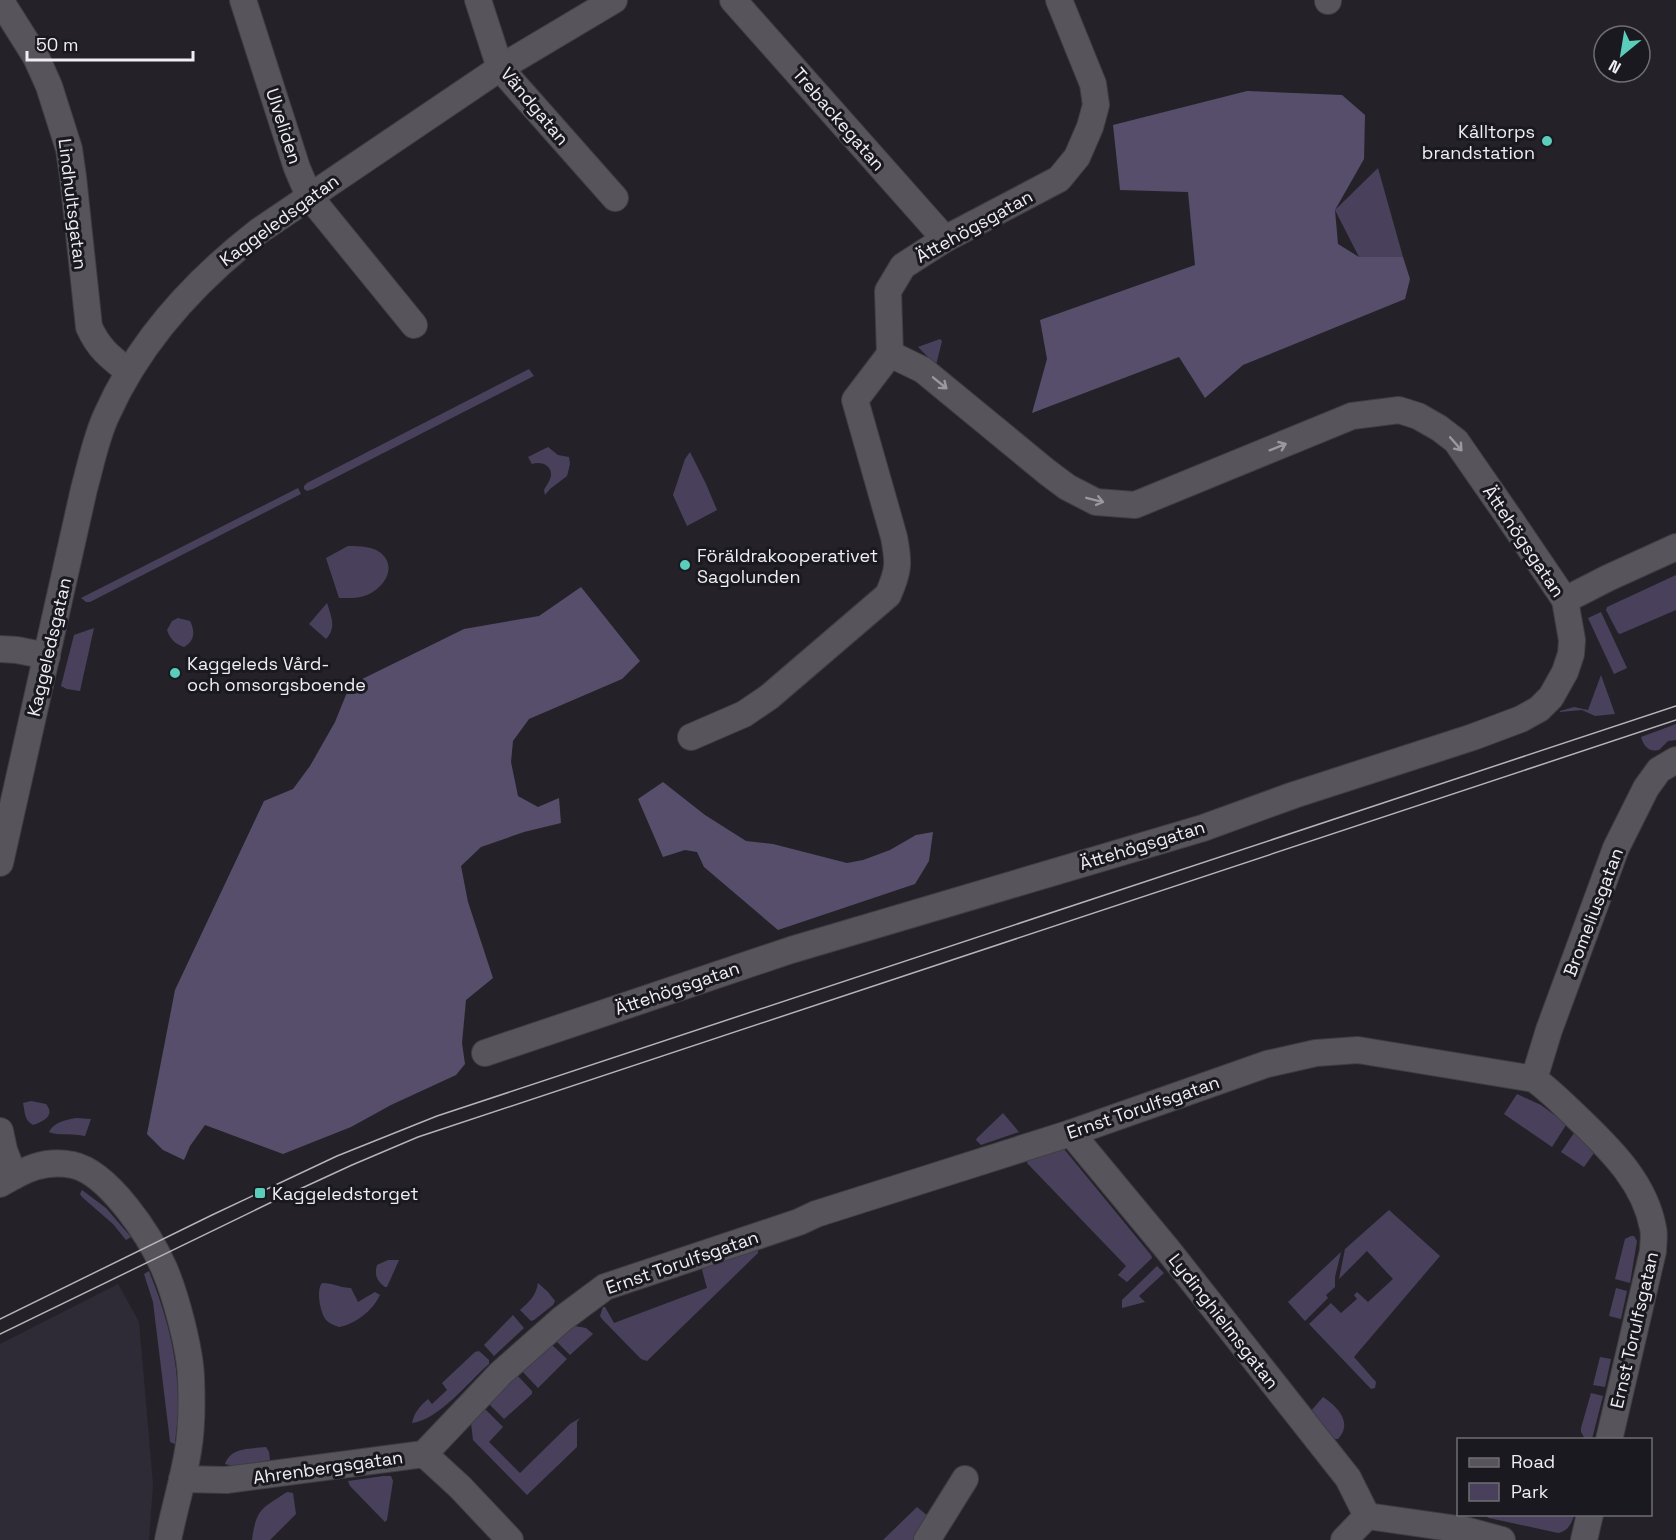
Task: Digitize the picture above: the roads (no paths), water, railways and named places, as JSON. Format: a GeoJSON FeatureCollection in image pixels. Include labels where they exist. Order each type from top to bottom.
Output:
{"type":"FeatureCollection","features":[{"type":"Feature","properties":{"kind":"street","name":"Lindhultsgatan"},"geometry":{"type":"LineString","coordinates":[[0,0],[36,57],[50,86],[69,149],[88,327],[106,354],[128,371]]}},
{"type":"Feature","properties":{"kind":"street","name":"Ulveliden"},"geometry":{"type":"LineString","coordinates":[[243,0],[297,168],[309,196],[414,325]]}},
{"type":"Feature","properties":{"kind":"street","name":"Vändgatan"},"geometry":{"type":"LineString","coordinates":[[478,0],[500,68],[615,198]]}},
{"type":"Feature","properties":{"kind":"street","name":"Kaggeledsgatan"},"geometry":{"type":"LineString","coordinates":[[0,863],[95,449],[106,415],[128,371],[159,327],[194,288],[230,254],[259,231],[500,68],[614,0]]}},
{"type":"Feature","properties":{"kind":"street","name":"Trebackegatan"},"geometry":{"type":"LineString","coordinates":[[733,0],[945,239]]}},
{"type":"Feature","properties":{"kind":"street","name":"Ättehögsgatan"},"geometry":{"type":"LineString","coordinates":[[485,1053],[791,950],[1203,828],[1294,795],[1461,741],[1521,719],[1539,709],[1551,697],[1565,672],[1571,654],[1572,640],[1565,600],[1456,441],[1418,416],[1399,410],[1352,416],[1135,505],[1096,502],[1067,487],[1047,472],[923,370],[890,354],[888,291],[903,266],[945,239],[1059,179],[1077,157],[1090,127],[1096,105],[1093,84],[1059,0]]}},
{"type":"Feature","properties":{"kind":"street"},"geometry":{"type":"LineString","coordinates":[[691,737],[744,714],[769,698],[888,595],[897,574],[898,557],[855,400],[890,354]]}},
{"type":"Feature","properties":{"kind":"street"},"geometry":{"type":"LineString","coordinates":[[1565,600],[1676,547]]}},
{"type":"Feature","properties":{"kind":"street"},"geometry":{"type":"LineString","coordinates":[[0,650],[17,650],[47,656]]}},
{"type":"Feature","properties":{"kind":"street","name":"Bromeliusgatan"},"geometry":{"type":"LineString","coordinates":[[1534,1079],[1549,1030],[1616,848],[1646,788],[1659,770],[1676,760]]}},
{"type":"Feature","properties":{"kind":"street","name":"Ernst Torulfsgatan"},"geometry":{"type":"LineString","coordinates":[[424,1454],[501,1373],[562,1319],[605,1287],[827,1211],[1071,1133],[1267,1064],[1316,1053],[1358,1050],[1534,1079],[1549,1089],[1606,1146],[1634,1179],[1646,1202],[1654,1230],[1653,1251],[1609,1438]]}},
{"type":"Feature","properties":{"kind":"street"},"geometry":{"type":"LineString","coordinates":[[0,1131],[7,1180],[38,1165],[56,1163],[84,1169],[96,1176],[139,1223],[164,1268],[186,1344],[191,1377],[188,1450],[168,1540]]}},
{"type":"Feature","properties":{"kind":"street","name":"Lydinghielmsgatan"},"geometry":{"type":"LineString","coordinates":[[1071,1133],[1182,1267],[1348,1479],[1367,1516]]}},
{"type":"Feature","properties":{"kind":"street","name":"Ahrenbergsgatan"},"geometry":{"type":"LineString","coordinates":[[182,1479],[226,1480],[424,1454],[460,1487],[510,1540]]}},
{"type":"Feature","properties":{"kind":"street"},"geometry":{"type":"LineString","coordinates":[[927,1540],[965,1479]]}},
{"type":"Feature","properties":{"kind":"street"},"geometry":{"type":"LineString","coordinates":[[1344,1540],[1367,1516],[1465,1530],[1502,1540]]}},
{"type":"Feature","properties":{"kind":"street"},"geometry":{"type":"LineString","coordinates":[[1584,1540],[1590,1516]]}},
{"type":"Feature","properties":{"kind":"tram line"},"geometry":{"type":"LineString","coordinates":[[0,1319],[337,1156],[437,1116],[1676,706]]}},
{"type":"Feature","properties":{"kind":"tram line"},"geometry":{"type":"LineString","coordinates":[[0,1334],[276,1200],[418,1137],[1676,720]]}},
{"type":"Feature","properties":{"kind":"place","name":"Kålltorps brandstation"},"geometry":{"type":"Point","coordinates":[1547,141]}},
{"type":"Feature","properties":{"kind":"place","name":"Föräldrakooperativet Sagolunden"},"geometry":{"type":"Point","coordinates":[685,565]}},
{"type":"Feature","properties":{"kind":"place","name":"Kaggeleds Vård- och omsorgsboende"},"geometry":{"type":"Point","coordinates":[175,673]}},
{"type":"Feature","properties":{"kind":"place","name":"Kaggeledstorget"},"geometry":{"type":"Point","coordinates":[260,1193]}}]}
